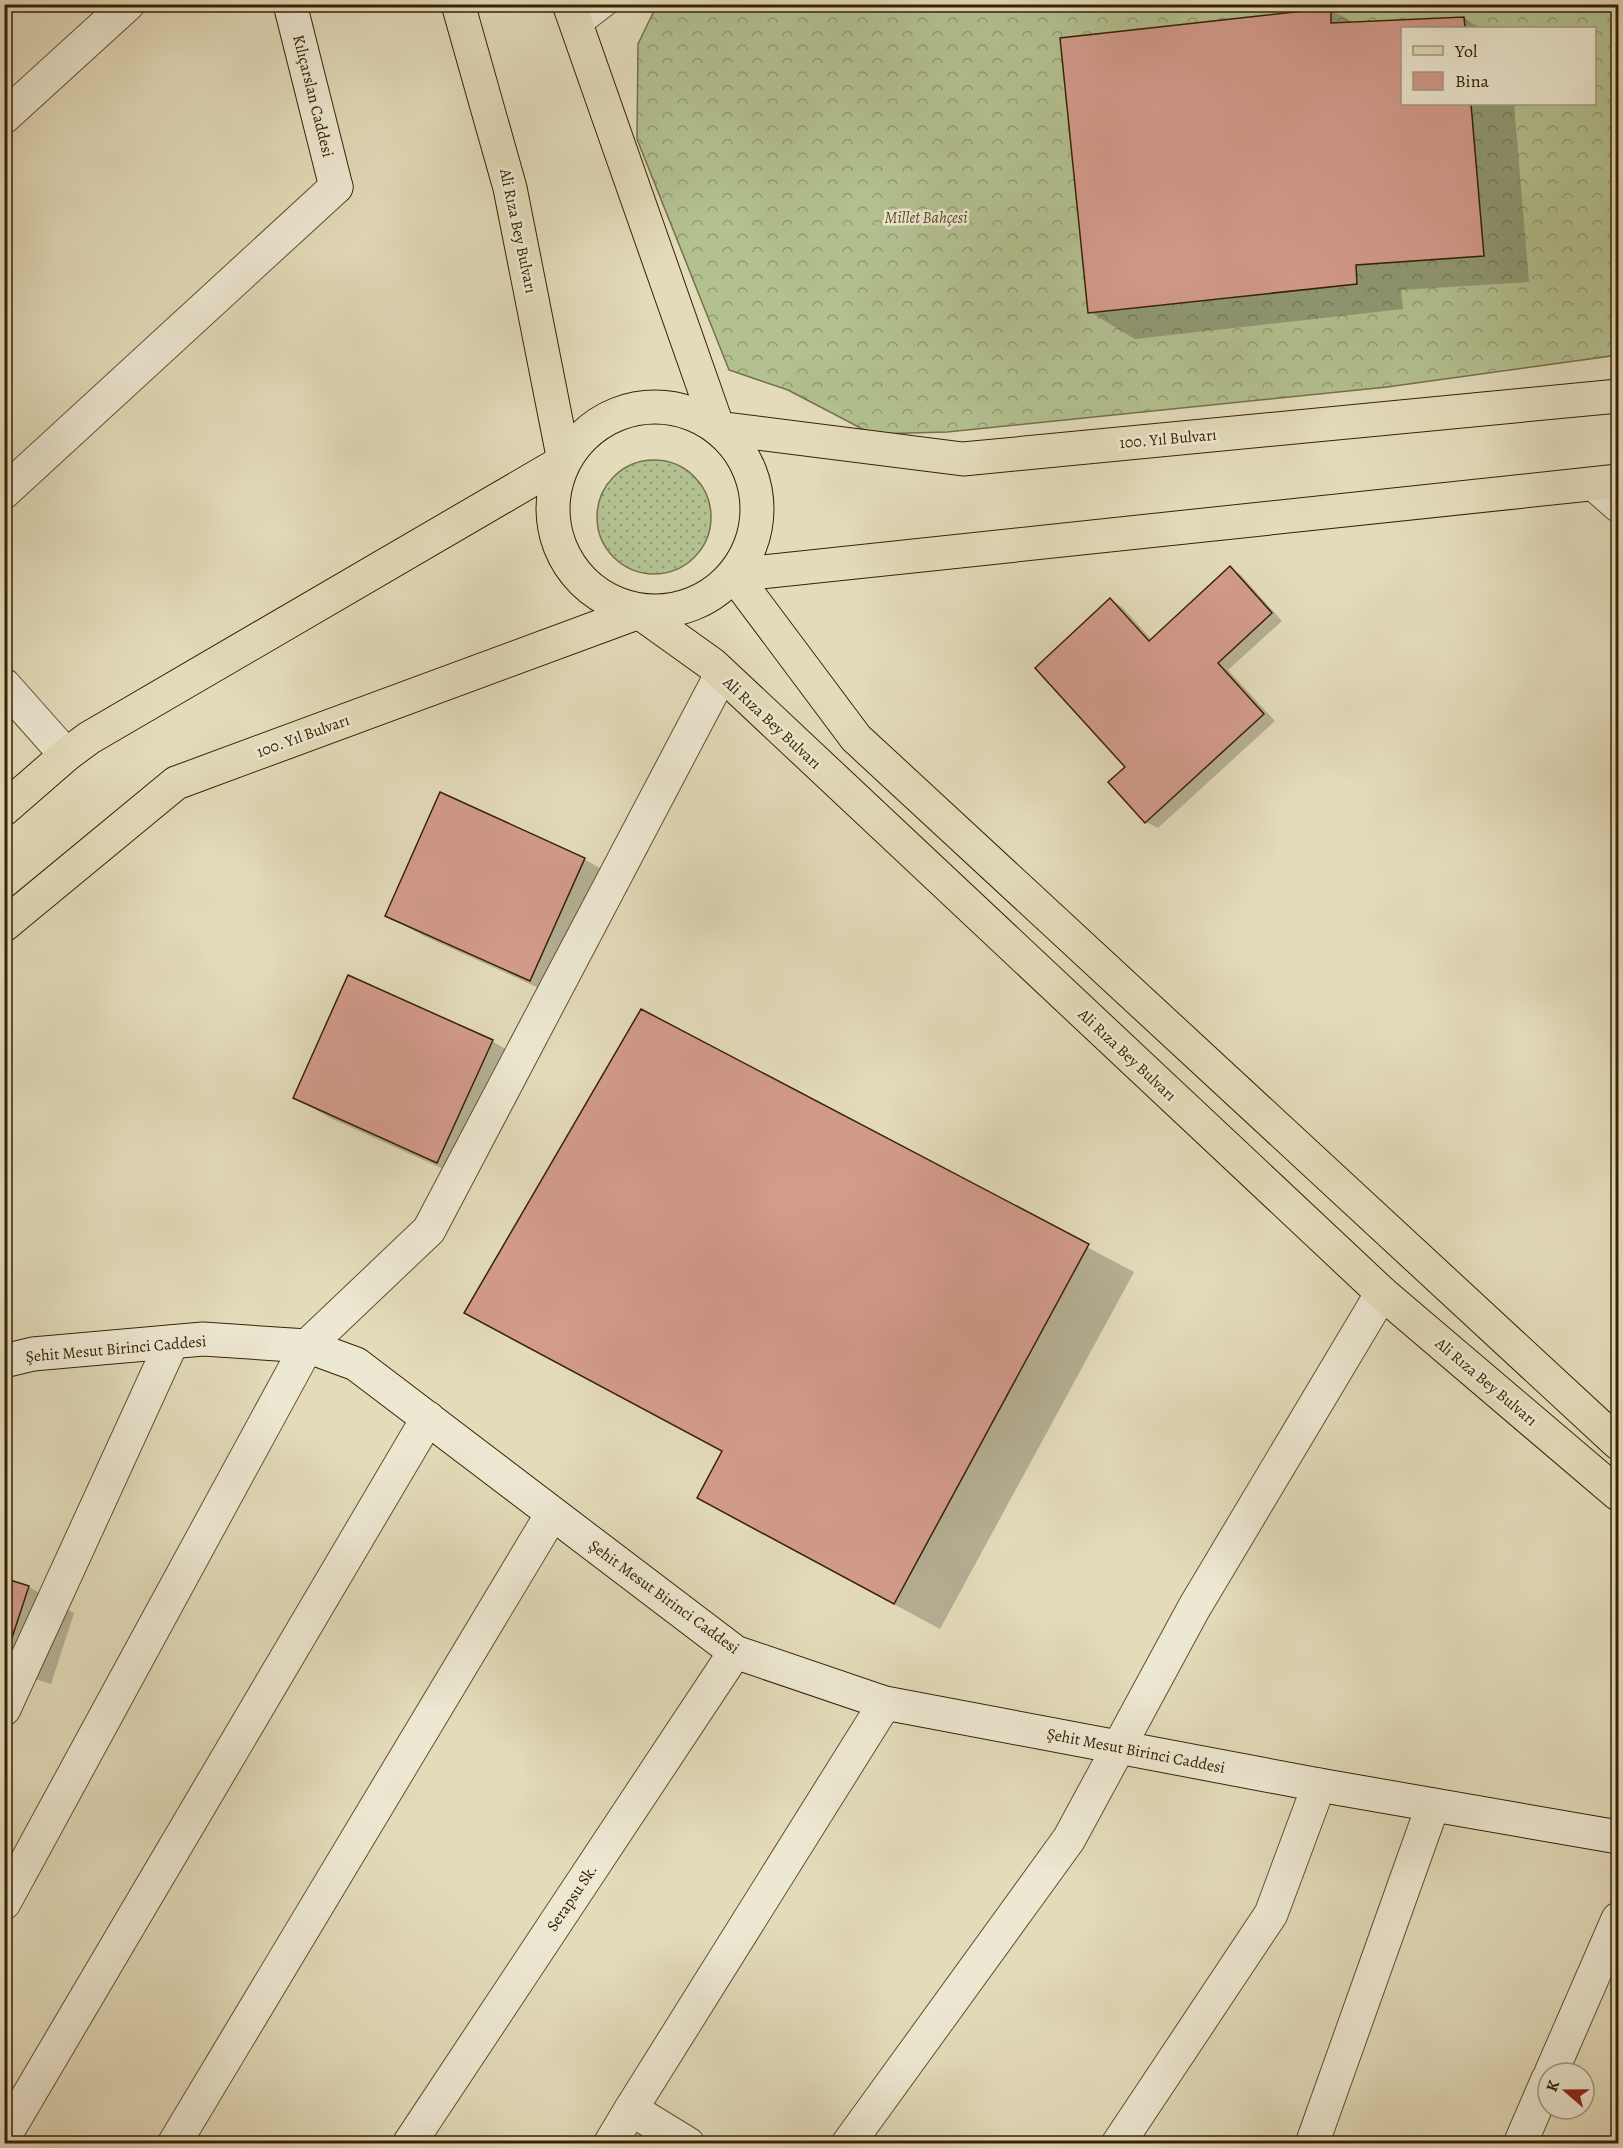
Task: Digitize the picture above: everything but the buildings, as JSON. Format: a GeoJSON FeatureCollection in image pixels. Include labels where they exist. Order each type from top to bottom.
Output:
{"type":"FeatureCollection","features":[{"type":"Feature","properties":{"kind":"main road","name":"Ali Rıza Bey Bulvarı"},"geometry":{"type":"LineString","coordinates":[[458,4],[510,188],[564,461]]}},
{"type":"Feature","properties":{"kind":"main road"},"geometry":{"type":"LineString","coordinates":[[573,16],[718,428]]}},
{"type":"Feature","properties":{"kind":"main road","name":"100. Yıl Bulvarı"},"geometry":{"type":"LineString","coordinates":[[718,428],[963,459],[1618,396]]}},
{"type":"Feature","properties":{"kind":"main road"},"geometry":{"type":"LineString","coordinates":[[663,407],[692,413],[718,428],[741,452],[754,482],[757,515],[750,547],[734,575],[715,593],[691,605],[666,612],[639,612],[608,602],[582,583],[562,556],[553,525],[553,492],[564,461],[582,437],[605,419],[633,409],[663,407]]}},
{"type":"Feature","properties":{"kind":"main road"},"geometry":{"type":"LineString","coordinates":[[4,809],[89,738],[564,461]]}},
{"type":"Feature","properties":{"kind":"main road"},"geometry":{"type":"LineString","coordinates":[[734,575],[1606,483]]}},
{"type":"Feature","properties":{"kind":"main road"},"geometry":{"type":"LineString","coordinates":[[734,575],[856,738],[1618,1443]]}},
{"type":"Feature","properties":{"kind":"main road","name":"Ali Rıza Bey Bulvarı"},"geometry":{"type":"LineString","coordinates":[[639,612],[712,665],[1382,1293],[1618,1494]]}},
{"type":"Feature","properties":{"kind":"main road","name":"100. Yıl Bulvarı"},"geometry":{"type":"LineString","coordinates":[[4,925],[176,783],[639,612]]}},
{"type":"Feature","properties":{"kind":"street"},"geometry":{"type":"LineString","coordinates":[[4,117],[128,4]]}},
{"type":"Feature","properties":{"kind":"street","name":"Kılıçarslan Caddesi"},"geometry":{"type":"LineString","coordinates":[[4,492],[336,187],[290,4]]}},
{"type":"Feature","properties":{"kind":"street"},"geometry":{"type":"LineString","coordinates":[[1606,483],[1618,505]]}},
{"type":"Feature","properties":{"kind":"street"},"geometry":{"type":"LineString","coordinates":[[4,1903],[307,1347],[429,1230],[721,675]]}},
{"type":"Feature","properties":{"kind":"street"},"geometry":{"type":"LineString","coordinates":[[6,689],[66,755]]}},
{"type":"Feature","properties":{"kind":"street"},"geometry":{"type":"LineString","coordinates":[[848,2144],[1069,1839],[1194,1608],[1382,1293]]}},
{"type":"Feature","properties":{"kind":"street","name":"Şehit Mesut Birinci Caddesi"},"geometry":{"type":"LineString","coordinates":[[4,1361],[33,1354],[202,1339],[307,1347],[356,1364],[735,1652],[885,1703],[1319,1785],[1618,1837]]}},
{"type":"Feature","properties":{"kind":"street"},"geometry":{"type":"LineString","coordinates":[[4,1709],[172,1342]]}},
{"type":"Feature","properties":{"kind":"street"},"geometry":{"type":"LineString","coordinates":[[4,2137],[428,1418]]}},
{"type":"Feature","properties":{"kind":"street"},"geometry":{"type":"LineString","coordinates":[[174,2144],[552,1514]]}},
{"type":"Feature","properties":{"kind":"street","name":"Serapsu Sk."},"geometry":{"type":"LineString","coordinates":[[409,2144],[735,1652]]}},
{"type":"Feature","properties":{"kind":"street"},"geometry":{"type":"LineString","coordinates":[[610,2144],[885,1703]]}},
{"type":"Feature","properties":{"kind":"street"},"geometry":{"type":"LineString","coordinates":[[1118,2144],[1271,1914],[1319,1785]]}},
{"type":"Feature","properties":{"kind":"street"},"geometry":{"type":"LineString","coordinates":[[1312,2144],[1433,1805]]}},
{"type":"Feature","properties":{"kind":"street"},"geometry":{"type":"LineString","coordinates":[[1556,2061],[1618,1919]]}},
{"type":"Feature","properties":{"kind":"street"},"geometry":{"type":"LineString","coordinates":[[1520,2144],[1536,2107]]}},
{"type":"Feature","properties":{"kind":"street"},"geometry":{"type":"LineString","coordinates":[[631,2109],[688,2144]]}},
{"type":"Feature","properties":{"kind":"lane"},"geometry":{"type":"LineString","coordinates":[[573,16],[608,4]]}},
{"type":"Feature","properties":{"kind":"green space","name":"Millet Bahçesi"},"geometry":{"type":"Polygon","coordinates":[[[657,5],[1618,5],[1618,355],[1387,387],[947,432],[872,434],[788,390],[729,370],[637,139],[638,44],[657,5]]]}},
{"type":"Feature","properties":{"kind":"green space"},"geometry":{"type":"Polygon","coordinates":[[[654,460],[676,464],[695,476],[707,495],[711,517],[707,539],[695,558],[676,570],[654,574],[632,570],[613,558],[601,539],[597,517],[601,495],[613,476],[632,464],[654,460]]]}}]}
